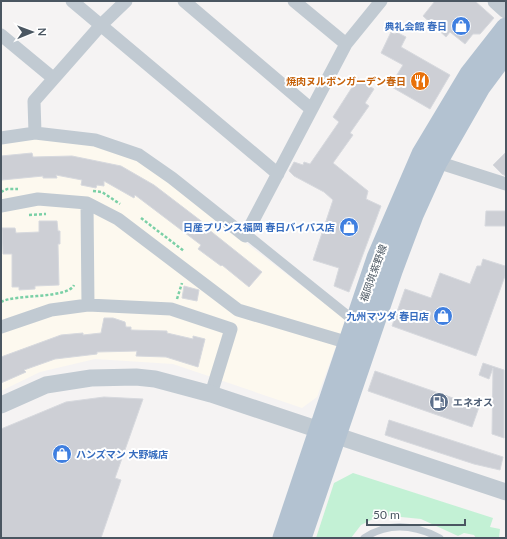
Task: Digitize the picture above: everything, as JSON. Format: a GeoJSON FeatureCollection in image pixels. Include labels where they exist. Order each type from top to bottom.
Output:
{"type":"FeatureCollection","features":[{"type":"Feature","properties":{"kind":"main road","name":"福岡筑紫野線"},"geometry":{"type":"LineString","coordinates":[[301,538],[328,434],[349,344],[377,258],[422,154],[470,74],[506,28]]}},
{"type":"Feature","properties":{"kind":"main road","name":"福岡筑紫野線"},"geometry":{"type":"LineString","coordinates":[[283,538],[328,434],[413,215],[437,162],[480,87],[506,52]]}},
{"type":"Feature","properties":{"kind":"street"},"geometry":{"type":"LineString","coordinates":[[72,1],[278,174]]}},
{"type":"Feature","properties":{"kind":"street"},"geometry":{"type":"LineString","coordinates":[[35,133],[34,101],[100,25],[126,1]]}},
{"type":"Feature","properties":{"kind":"street"},"geometry":{"type":"LineString","coordinates":[[184,1],[311,109]]}},
{"type":"Feature","properties":{"kind":"street"},"geometry":{"type":"LineString","coordinates":[[294,1],[346,44]]}},
{"type":"Feature","properties":{"kind":"street"},"geometry":{"type":"LineString","coordinates":[[1,138],[35,133],[95,140],[139,155],[172,178],[245,236],[346,44],[381,1]]}},
{"type":"Feature","properties":{"kind":"street"},"geometry":{"type":"LineString","coordinates":[[496,1],[506,10]]}},
{"type":"Feature","properties":{"kind":"street"},"geometry":{"type":"LineString","coordinates":[[1,35],[54,78]]}},
{"type":"Feature","properties":{"kind":"street"},"geometry":{"type":"LineString","coordinates":[[437,162],[506,184]]}},
{"type":"Feature","properties":{"kind":"street"},"geometry":{"type":"LineString","coordinates":[[1,206],[38,199],[87,203],[118,219],[238,310],[349,344]]}},
{"type":"Feature","properties":{"kind":"street"},"geometry":{"type":"LineString","coordinates":[[87,203],[88,305]]}},
{"type":"Feature","properties":{"kind":"street"},"geometry":{"type":"LineString","coordinates":[[251,238],[348,316]]}},
{"type":"Feature","properties":{"kind":"street"},"geometry":{"type":"LineString","coordinates":[[1,327],[51,310],[88,305],[174,310],[231,329]]}},
{"type":"Feature","properties":{"kind":"street"},"geometry":{"type":"LineString","coordinates":[[211,394],[238,310]]}},
{"type":"Feature","properties":{"kind":"street"},"geometry":{"type":"LineString","coordinates":[[1,405],[46,385],[91,378],[136,377],[155,379],[211,394],[328,434],[505,489]]}},
{"type":"Feature","properties":{"kind":"lane"},"geometry":{"type":"LineString","coordinates":[[364,538],[389,528],[408,526],[427,531],[440,538]]}},
{"type":"Feature","properties":{"kind":"path"},"geometry":{"type":"LineString","coordinates":[[27,215],[48,214]]}},
{"type":"Feature","properties":{"kind":"path"},"geometry":{"type":"LineString","coordinates":[[174,310],[185,275],[188,271]]}},
{"type":"Feature","properties":{"kind":"path"},"geometry":{"type":"LineString","coordinates":[[1,302],[8,298],[31,298],[69,290],[73,288],[75,280]]}},
{"type":"Feature","properties":{"kind":"shaded area"},"geometry":{"type":"Polygon","coordinates":[[[38,136],[96,144],[137,159],[346,320],[317,397],[302,408],[173,364],[95,359],[40,372],[1,391],[1,142],[38,136]]]}},
{"type":"Feature","properties":{"kind":"green space"},"geometry":{"type":"Polygon","coordinates":[[[353,473],[493,518],[490,527],[500,529],[499,538],[476,538],[474,535],[464,533],[458,536],[421,519],[381,515],[361,525],[351,538],[316,538],[334,483],[353,473]]]}},
{"type":"Feature","properties":{"kind":"building","name":"典礼会館 春日"},"geometry":{"type":"Polygon","coordinates":[[[435,1],[475,1],[494,18],[480,34],[473,34],[465,44],[450,32],[446,37],[423,16],[435,1]]]}},
{"type":"Feature","properties":{"kind":"building","name":"焼肉ヌルボンガーデン春日"},"geometry":{"type":"Polygon","coordinates":[[[391,32],[395,34],[396,32],[406,37],[401,47],[450,75],[430,109],[390,86],[403,65],[381,53],[391,32]]]}},
{"type":"Feature","properties":{"kind":"building"},"geometry":{"type":"Polygon","coordinates":[[[358,78],[374,89],[365,103],[369,106],[350,133],[353,135],[333,163],[368,191],[366,199],[381,206],[349,292],[334,286],[339,268],[313,260],[333,200],[324,192],[294,176],[289,171],[294,162],[303,165],[304,162],[310,164],[339,122],[333,117],[358,78]]]}},
{"type":"Feature","properties":{"kind":"building"},"geometry":{"type":"Polygon","coordinates":[[[506,152],[506,176],[493,165],[506,152]]]}},
{"type":"Feature","properties":{"kind":"building"},"geometry":{"type":"Polygon","coordinates":[[[32,153],[33,157],[72,156],[121,166],[154,185],[209,227],[208,229],[262,272],[249,287],[222,265],[221,266],[198,249],[201,245],[135,195],[134,198],[104,181],[104,186],[97,185],[96,188],[81,185],[82,180],[56,175],[57,178],[43,178],[43,176],[2,180],[1,156],[32,153]]]}},
{"type":"Feature","properties":{"kind":"building"},"geometry":{"type":"Polygon","coordinates":[[[486,211],[506,211],[506,226],[485,226],[486,211]]]}},
{"type":"Feature","properties":{"kind":"building"},"geometry":{"type":"Polygon","coordinates":[[[39,221],[57,221],[58,231],[60,231],[60,244],[58,244],[59,285],[35,286],[35,289],[19,290],[19,287],[12,287],[12,254],[3,254],[2,228],[15,228],[16,233],[39,232],[39,221]]]}},
{"type":"Feature","properties":{"kind":"building","name":"九州マツダ 春日店"},"geometry":{"type":"Polygon","coordinates":[[[483,259],[505,266],[505,276],[476,356],[392,326],[405,289],[431,298],[440,273],[470,284],[477,266],[481,266],[483,259]]]}},
{"type":"Feature","properties":{"kind":"building"},"geometry":{"type":"Polygon","coordinates":[[[184,286],[199,290],[197,301],[182,298],[184,286]]]}},
{"type":"Feature","properties":{"kind":"building"},"geometry":{"type":"Polygon","coordinates":[[[104,318],[113,318],[125,322],[126,327],[131,327],[131,330],[167,331],[167,333],[193,339],[193,336],[205,339],[198,367],[166,357],[136,356],[137,351],[97,352],[97,354],[55,359],[24,370],[26,372],[1,383],[1,357],[61,335],[101,333],[104,318]]]}},
{"type":"Feature","properties":{"kind":"building"},"geometry":{"type":"Polygon","coordinates":[[[483,363],[504,370],[504,438],[492,434],[493,368],[489,379],[479,375],[483,363]]]}},
{"type":"Feature","properties":{"kind":"building"},"geometry":{"type":"Polygon","coordinates":[[[375,371],[479,407],[472,427],[368,391],[375,371]]]}},
{"type":"Feature","properties":{"kind":"building","name":"ハンズマン 大野城店"},"geometry":{"type":"Polygon","coordinates":[[[104,397],[143,399],[115,478],[121,480],[101,538],[1,538],[1,429],[66,402],[104,397]]]}},
{"type":"Feature","properties":{"kind":"building"},"geometry":{"type":"Polygon","coordinates":[[[389,420],[503,457],[500,470],[474,464],[385,435],[389,420]]]}},
{"type":"Feature","properties":{"kind":"place","name":"典礼会館 春日"},"geometry":{"type":"Point","coordinates":[461,26]}},
{"type":"Feature","properties":{"kind":"place","name":"焼肉ヌルボンガーデン春日"},"geometry":{"type":"Point","coordinates":[420,81]}},
{"type":"Feature","properties":{"kind":"place","name":"日産プリンス福岡 春日バイパス店"},"geometry":{"type":"Point","coordinates":[349,227]}},
{"type":"Feature","properties":{"kind":"place","name":"九州マツダ 春日店"},"geometry":{"type":"Point","coordinates":[443,316]}},
{"type":"Feature","properties":{"kind":"place","name":"エネオス"},"geometry":{"type":"Point","coordinates":[439,402]}},
{"type":"Feature","properties":{"kind":"place","name":"ハンズマン 大野城店"},"geometry":{"type":"Point","coordinates":[62,454]}}]}
